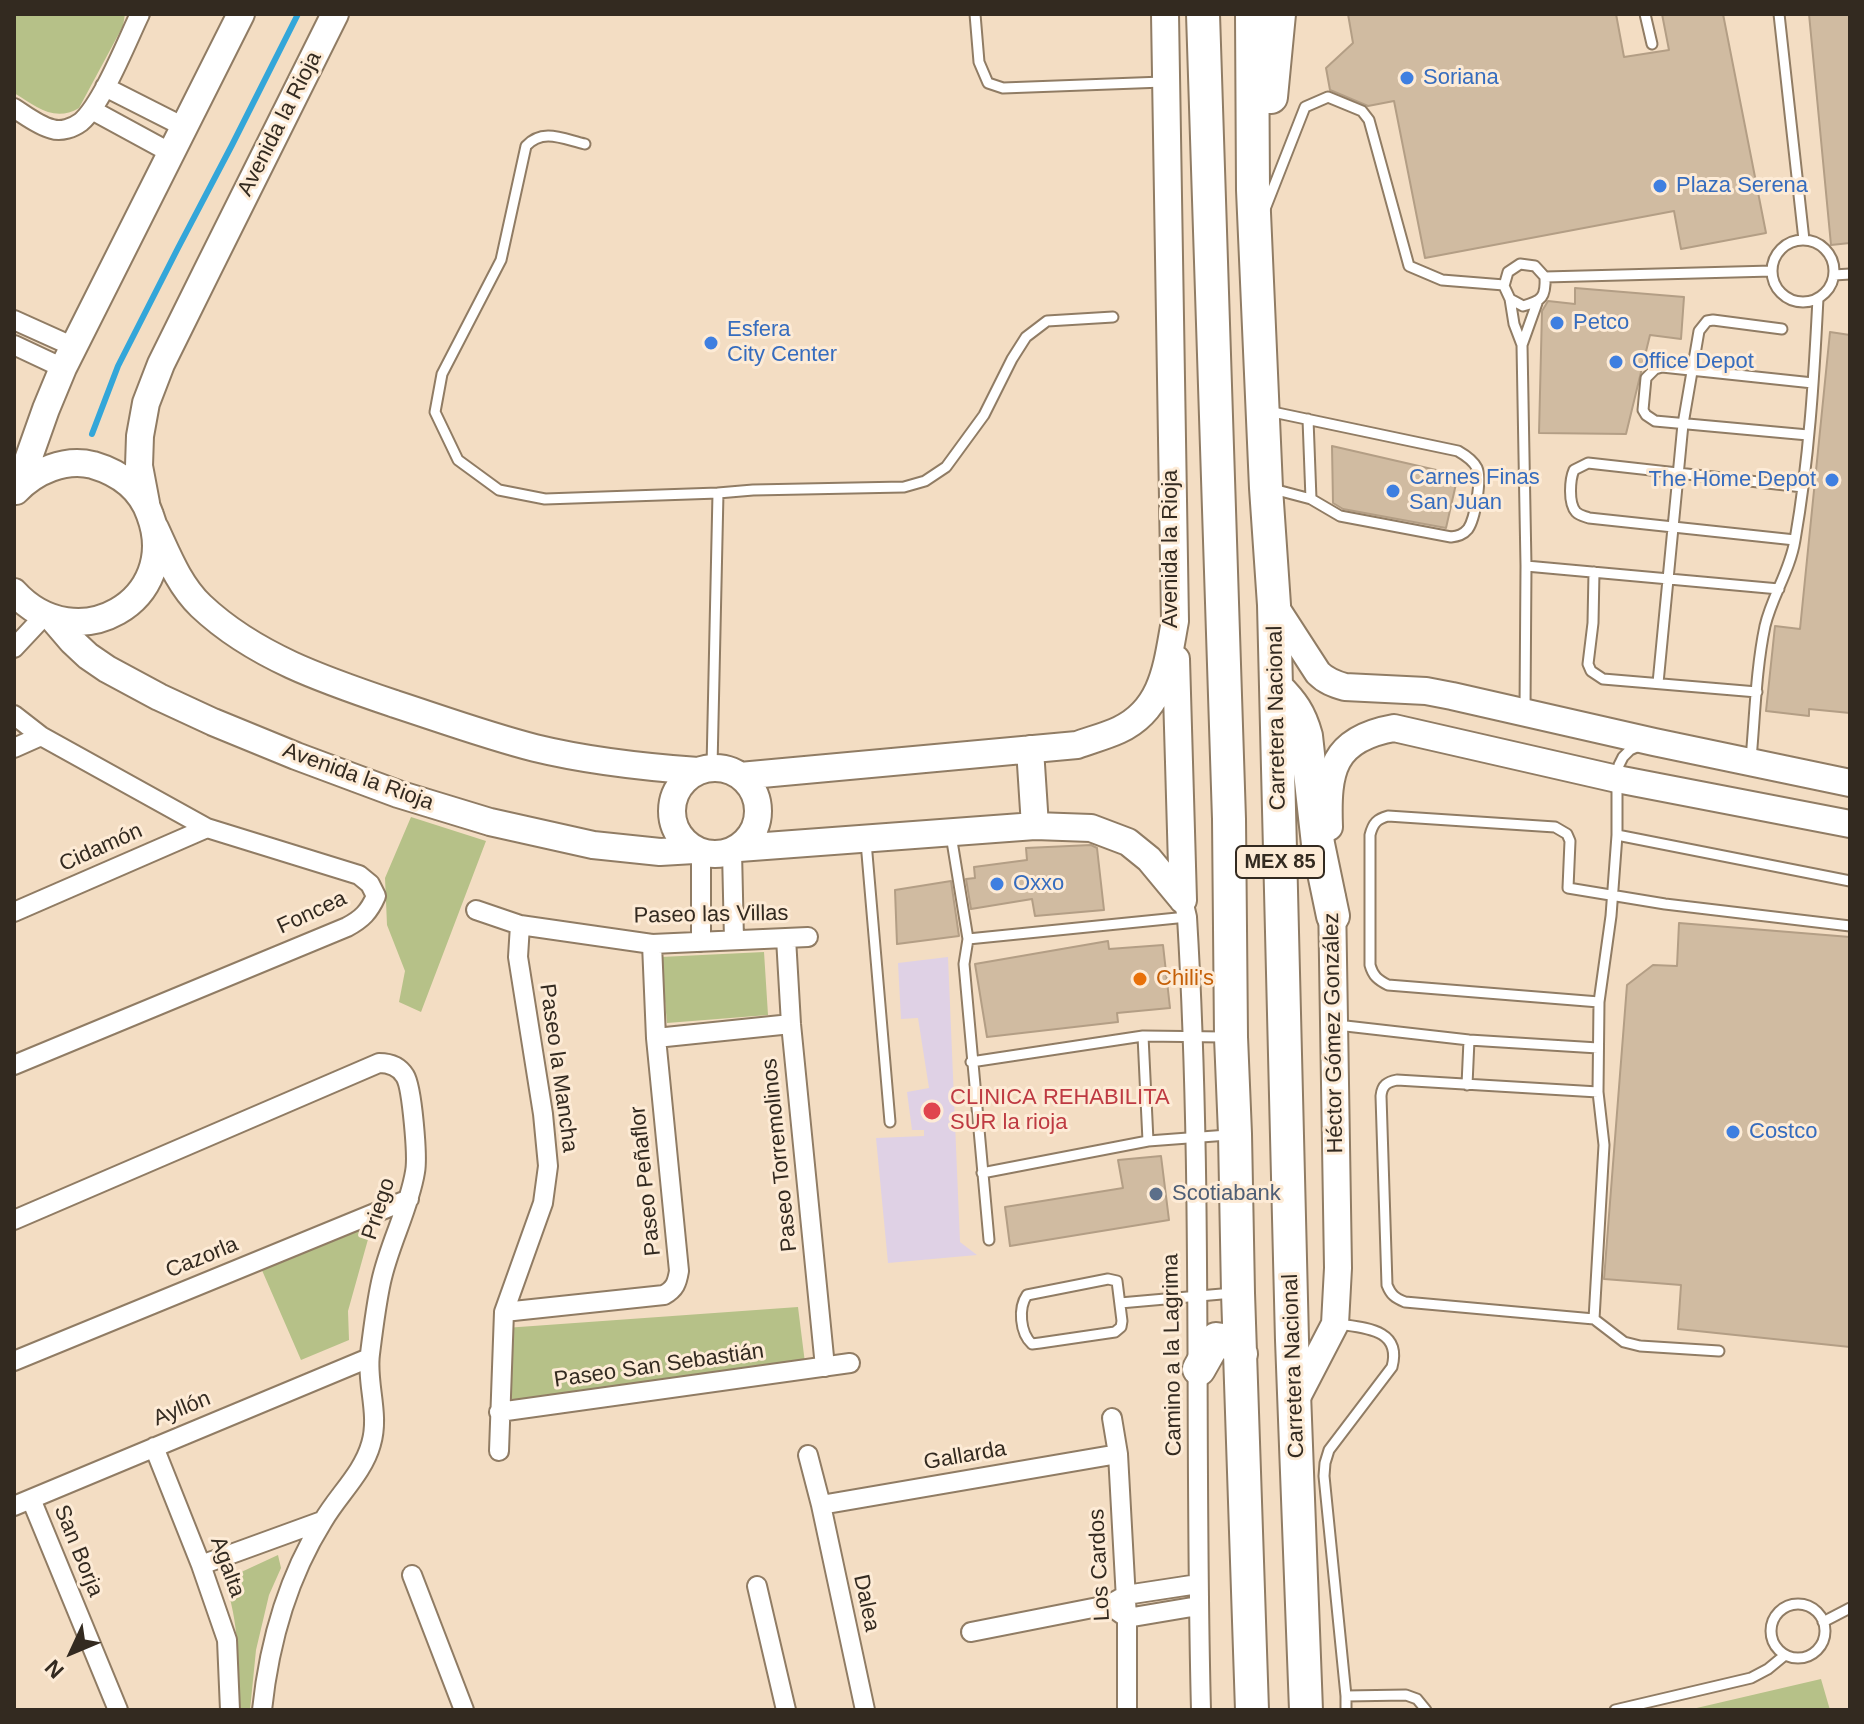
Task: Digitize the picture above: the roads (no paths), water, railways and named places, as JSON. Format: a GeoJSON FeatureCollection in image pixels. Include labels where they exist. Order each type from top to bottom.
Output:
{"type":"FeatureCollection","features":[{"type":"Feature","properties":{"kind":"highway","name":"MEX 85"},"geometry":{"type":"LineString","coordinates":[[1203,14],[1252,1710]]}},
{"type":"Feature","properties":{"kind":"highway","name":"Carretera Nacional"},"geometry":{"type":"LineString","coordinates":[[1252,14],[1253,190],[1274,605],[1306,1710]]}},
{"type":"Feature","properties":{"kind":"highway"},"geometry":{"type":"LineString","coordinates":[[1253,190],[1269,116],[1279,14]]}},
{"type":"Feature","properties":{"kind":"highway"},"geometry":{"type":"LineString","coordinates":[[1276,687],[1295,708],[1306,736],[1318,844],[1333,916]]}},
{"type":"Feature","properties":{"kind":"highway"},"geometry":{"type":"LineString","coordinates":[[1199,1369],[1216,1339],[1230,1341],[1241,1354]]}},
{"type":"Feature","properties":{"kind":"street"},"geometry":{"type":"LineString","coordinates":[[14,108],[50,129],[61,130],[73,126],[92,110],[140,14]]}},
{"type":"Feature","properties":{"kind":"street"},"geometry":{"type":"LineString","coordinates":[[16,491],[68,357],[241,14]]}},
{"type":"Feature","properties":{"kind":"street","name":"Avenida la Rioja"},"geometry":{"type":"LineString","coordinates":[[335,14],[161,364],[146,403],[139,466],[151,516],[176,574],[199,605],[233,633],[272,656],[346,687],[534,748],[605,762],[705,769]]}},
{"type":"Feature","properties":{"kind":"street","name":"Avenida la Rioja"},"geometry":{"type":"LineString","coordinates":[[740,776],[1077,745],[1121,730],[1155,699],[1164,678],[1175,621],[1165,14]]}},
{"type":"Feature","properties":{"kind":"street"},"geometry":{"type":"LineString","coordinates":[[105,87],[184,127]]}},
{"type":"Feature","properties":{"kind":"street"},"geometry":{"type":"LineString","coordinates":[[92,110],[171,153]]}},
{"type":"Feature","properties":{"kind":"street"},"geometry":{"type":"LineString","coordinates":[[14,320],[68,357]]}},
{"type":"Feature","properties":{"kind":"street"},"geometry":{"type":"LineString","coordinates":[[14,345],[68,357]]}},
{"type":"Feature","properties":{"kind":"street"},"geometry":{"type":"LineString","coordinates":[[14,648],[30,608],[77,623],[100,619],[121,609],[139,594],[151,574],[156,552],[151,516],[131,484],[110,470],[85,463],[61,464],[37,473],[16,491]]}},
{"type":"Feature","properties":{"kind":"street"},"geometry":{"type":"LineString","coordinates":[[1274,605],[1318,673],[1333,684],[1359,689],[1426,691],[1850,783]]}},
{"type":"Feature","properties":{"kind":"street","name":"Avenida la Rioja"},"geometry":{"type":"LineString","coordinates":[[30,608],[88,656],[159,697],[296,756],[398,794],[490,822],[593,845],[660,852],[698,851]]}},
{"type":"Feature","properties":{"kind":"street"},"geometry":{"type":"LineString","coordinates":[[1175,621],[1185,908]]}},
{"type":"Feature","properties":{"kind":"street","name":"Foncea"},"geometry":{"type":"LineString","coordinates":[[14,715],[41,736],[207,828],[359,875],[370,884],[376,896],[361,919],[347,927],[14,1065]]}},
{"type":"Feature","properties":{"kind":"street","name":"Héctor Gómez González"},"geometry":{"type":"LineString","coordinates":[[1295,1401],[1335,1324],[1338,1268],[1333,916],[1328,795],[1331,775],[1346,748],[1374,731],[1394,728],[1617,779],[1850,824]]}},
{"type":"Feature","properties":{"kind":"street"},"geometry":{"type":"LineString","coordinates":[[14,748],[41,736]]}},
{"type":"Feature","properties":{"kind":"street"},"geometry":{"type":"LineString","coordinates":[[1030,749],[1035,826]]}},
{"type":"Feature","properties":{"kind":"street"},"geometry":{"type":"LineString","coordinates":[[734,940],[736,850],[756,826],[759,812],[757,798],[750,785],[740,776],[727,769],[705,769],[686,778],[672,802],[675,830],[683,841],[698,851],[722,854],[736,850],[1035,826],[1091,828],[1128,842],[1149,859],[1185,908]]}},
{"type":"Feature","properties":{"kind":"street","name":"Cidamón"},"geometry":{"type":"LineString","coordinates":[[14,912],[207,828]]}},
{"type":"Feature","properties":{"kind":"street"},"geometry":{"type":"LineString","coordinates":[[698,851],[701,942]]}},
{"type":"Feature","properties":{"kind":"street","name":"Camino a la Lagrima"},"geometry":{"type":"LineString","coordinates":[[1185,908],[1194,1037],[1201,1710]]}},
{"type":"Feature","properties":{"kind":"street","name":"Paseo las Villas"},"geometry":{"type":"LineString","coordinates":[[476,910],[520,925],[652,944],[808,937]]}},
{"type":"Feature","properties":{"kind":"street","name":"Paseo la Mancha"},"geometry":{"type":"LineString","coordinates":[[499,1451],[504,1312],[543,1203],[548,1166],[543,1114],[518,957],[520,925]]}},
{"type":"Feature","properties":{"kind":"street","name":"Paseo Torremolinos"},"geometry":{"type":"LineString","coordinates":[[786,938],[791,1024],[825,1367]]}},
{"type":"Feature","properties":{"kind":"street","name":"Paseo Peñaflor"},"geometry":{"type":"LineString","coordinates":[[504,1312],[664,1295],[678,1282],[656,1038],[652,944]]}},
{"type":"Feature","properties":{"kind":"street"},"geometry":{"type":"LineString","coordinates":[[656,1038],[791,1024]]}},
{"type":"Feature","properties":{"kind":"street","name":"Priego"},"geometry":{"type":"LineString","coordinates":[[14,1220],[379,1063],[397,1067],[406,1077],[414,1121],[416,1169],[382,1280],[369,1358],[374,1421],[371,1444],[363,1464],[322,1521],[293,1581],[276,1633],[262,1710]]}},
{"type":"Feature","properties":{"kind":"street","name":"Cazorla"},"geometry":{"type":"LineString","coordinates":[[14,1361],[409,1199]]}},
{"type":"Feature","properties":{"kind":"street","name":"Ayllón"},"geometry":{"type":"LineString","coordinates":[[22,1503],[369,1358]]}},
{"type":"Feature","properties":{"kind":"street","name":"Paseo San Sebastián"},"geometry":{"type":"LineString","coordinates":[[499,1412],[850,1363]]}},
{"type":"Feature","properties":{"kind":"street","name":"Los Cardos"},"geometry":{"type":"LineString","coordinates":[[1112,1418],[1118,1454],[1126,1595],[1127,1710]]}},
{"type":"Feature","properties":{"kind":"street","name":"Agalta"},"geometry":{"type":"LineString","coordinates":[[154,1447],[227,1640],[230,1710]]}},
{"type":"Feature","properties":{"kind":"street","name":"Gallarda"},"geometry":{"type":"LineString","coordinates":[[821,1505],[1118,1454]]}},
{"type":"Feature","properties":{"kind":"street","name":"Dalea"},"geometry":{"type":"LineString","coordinates":[[808,1455],[865,1710]]}},
{"type":"Feature","properties":{"kind":"street","name":"San Borja"},"geometry":{"type":"LineString","coordinates":[[22,1503],[118,1710]]}},
{"type":"Feature","properties":{"kind":"street"},"geometry":{"type":"LineString","coordinates":[[201,1565],[322,1521]]}},
{"type":"Feature","properties":{"kind":"street"},"geometry":{"type":"LineString","coordinates":[[412,1575],[464,1710]]}},
{"type":"Feature","properties":{"kind":"street"},"geometry":{"type":"LineString","coordinates":[[971,1632],[1108,1605],[1126,1595],[1198,1584]]}},
{"type":"Feature","properties":{"kind":"street"},"geometry":{"type":"LineString","coordinates":[[757,1586],[786,1710]]}},
{"type":"Feature","properties":{"kind":"street"},"geometry":{"type":"LineString","coordinates":[[1108,1605],[1127,1618],[1198,1606]]}},
{"type":"Feature","properties":{"kind":"lane"},"geometry":{"type":"LineString","coordinates":[[975,14],[979,62],[988,83],[1003,88],[1166,82]]}},
{"type":"Feature","properties":{"kind":"lane"},"geometry":{"type":"LineString","coordinates":[[1645,14],[1652,44]]}},
{"type":"Feature","properties":{"kind":"lane"},"geometry":{"type":"LineString","coordinates":[[1779,14],[1804,240]]}},
{"type":"Feature","properties":{"kind":"lane"},"geometry":{"type":"LineString","coordinates":[[1255,236],[1305,107],[1328,97],[1362,111],[1369,120],[1409,266],[1442,280],[1504,285]]}},
{"type":"Feature","properties":{"kind":"lane"},"geometry":{"type":"LineString","coordinates":[[585,144],[544,135],[534,138],[526,146],[501,260],[442,374],[435,412],[458,460],[499,490],[545,499],[904,487],[925,481],[946,467],[984,415],[1026,337],[1047,321],[1113,317]]}},
{"type":"Feature","properties":{"kind":"lane"},"geometry":{"type":"LineString","coordinates":[[1804,240],[1823,247],[1833,265],[1834,275],[1825,293],[1802,302],[1778,289],[1772,271],[1778,252],[1785,245],[1804,240]]}},
{"type":"Feature","properties":{"kind":"lane"},"geometry":{"type":"LineString","coordinates":[[1522,345],[1537,303],[1546,291],[1545,277],[1535,266],[1520,264],[1508,272],[1504,285],[1522,345],[1525,712]]}},
{"type":"Feature","properties":{"kind":"lane"},"geometry":{"type":"LineString","coordinates":[[1545,277],[1772,271]]}},
{"type":"Feature","properties":{"kind":"lane"},"geometry":{"type":"LineString","coordinates":[[1834,275],[1850,274]]}},
{"type":"Feature","properties":{"kind":"lane"},"geometry":{"type":"LineString","coordinates":[[1751,763],[1766,623],[1791,560],[1803,487],[1818,298]]}},
{"type":"Feature","properties":{"kind":"lane"},"geometry":{"type":"LineString","coordinates":[[1510,299],[1523,306],[1537,303]]}},
{"type":"Feature","properties":{"kind":"lane"},"geometry":{"type":"LineString","coordinates":[[1658,683],[1683,424],[1699,331],[1707,321],[1713,320],[1782,329]]}},
{"type":"Feature","properties":{"kind":"lane"},"geometry":{"type":"LineString","coordinates":[[1808,435],[1655,421],[1643,410],[1646,378],[1662,367],[1813,383]]}},
{"type":"Feature","properties":{"kind":"lane"},"geometry":{"type":"LineString","coordinates":[[1262,410],[1458,451],[1472,461],[1480,478],[1469,528],[1451,537],[1340,516],[1311,499],[1266,488]]}},
{"type":"Feature","properties":{"kind":"lane"},"geometry":{"type":"LineString","coordinates":[[1308,419],[1311,499]]}},
{"type":"Feature","properties":{"kind":"lane"},"geometry":{"type":"LineString","coordinates":[[1795,540],[1589,518],[1573,506],[1571,475],[1580,465],[1588,463],[1803,487]]}},
{"type":"Feature","properties":{"kind":"lane"},"geometry":{"type":"LineString","coordinates":[[705,769],[718,493]]}},
{"type":"Feature","properties":{"kind":"lane"},"geometry":{"type":"LineString","coordinates":[[1526,566],[1779,589]]}},
{"type":"Feature","properties":{"kind":"lane"},"geometry":{"type":"LineString","coordinates":[[1594,572],[1588,664],[1591,671],[1603,679],[1757,692]]}},
{"type":"Feature","properties":{"kind":"lane"},"geometry":{"type":"LineString","coordinates":[[1594,1319],[1604,1145],[1598,1092],[1599,1002],[1613,894],[1617,779],[1619,765],[1630,750],[1654,742]]}},
{"type":"Feature","properties":{"kind":"lane"},"geometry":{"type":"LineString","coordinates":[[1599,1002],[1388,985],[1379,981],[1370,965],[1372,826],[1388,816],[1555,827],[1567,834],[1570,841],[1568,888],[1665,904],[1850,926]]}},
{"type":"Feature","properties":{"kind":"lane"},"geometry":{"type":"LineString","coordinates":[[950,832],[968,939],[964,964],[989,1240]]}},
{"type":"Feature","properties":{"kind":"lane"},"geometry":{"type":"LineString","coordinates":[[1617,835],[1850,881]]}},
{"type":"Feature","properties":{"kind":"lane"},"geometry":{"type":"LineString","coordinates":[[866,839],[890,1122]]}},
{"type":"Feature","properties":{"kind":"lane"},"geometry":{"type":"LineString","coordinates":[[968,939],[1185,908]]}},
{"type":"Feature","properties":{"kind":"lane"},"geometry":{"type":"LineString","coordinates":[[1333,1025],[1469,1040],[1598,1048]]}},
{"type":"Feature","properties":{"kind":"lane"},"geometry":{"type":"LineString","coordinates":[[971,1062],[1143,1036],[1231,1037]]}},
{"type":"Feature","properties":{"kind":"lane"},"geometry":{"type":"LineString","coordinates":[[1143,1036],[1148,1141]]}},
{"type":"Feature","properties":{"kind":"lane"},"geometry":{"type":"LineString","coordinates":[[1467,1085],[1469,1040]]}},
{"type":"Feature","properties":{"kind":"lane"},"geometry":{"type":"LineString","coordinates":[[1598,1092],[1397,1080],[1388,1082],[1382,1088],[1387,1285],[1390,1293],[1405,1302],[1594,1319],[1624,1342],[1640,1346],[1719,1351]]}},
{"type":"Feature","properties":{"kind":"lane"},"geometry":{"type":"LineString","coordinates":[[982,1173],[1148,1141],[1235,1134]]}},
{"type":"Feature","properties":{"kind":"lane"},"geometry":{"type":"LineString","coordinates":[[1108,1279],[1117,1281],[1120,1303],[1121,1327],[1115,1332],[1032,1344],[1026,1338],[1021,1310],[1027,1295],[1108,1279]]}},
{"type":"Feature","properties":{"kind":"lane"},"geometry":{"type":"LineString","coordinates":[[1120,1303],[1238,1293]]}},
{"type":"Feature","properties":{"kind":"lane"},"geometry":{"type":"LineString","coordinates":[[1335,1324],[1377,1331],[1387,1336],[1395,1357],[1392,1367],[1329,1450],[1325,1463],[1346,1710]]}},
{"type":"Feature","properties":{"kind":"lane"},"geometry":{"type":"LineString","coordinates":[[1789,1606],[1807,1606],[1823,1622],[1825,1636],[1817,1651],[1810,1656],[1793,1658],[1785,1655],[1774,1642],[1772,1624],[1789,1606]]}},
{"type":"Feature","properties":{"kind":"lane"},"geometry":{"type":"LineString","coordinates":[[1823,1622],[1850,1608]]}},
{"type":"Feature","properties":{"kind":"lane"},"geometry":{"type":"LineString","coordinates":[[1615,1710],[1751,1678],[1785,1655]]}},
{"type":"Feature","properties":{"kind":"lane"},"geometry":{"type":"LineString","coordinates":[[1346,1696],[1406,1695],[1417,1699],[1426,1710]]}},
{"type":"Feature","properties":{"kind":"waterway"},"geometry":{"type":"LineString","coordinates":[[92,434],[118,366],[298,14]]}},
{"type":"Feature","properties":{"kind":"place","name":"Soriana"},"geometry":{"type":"Point","coordinates":[1407,78]}},
{"type":"Feature","properties":{"kind":"place","name":"Plaza Serena"},"geometry":{"type":"Point","coordinates":[1660,186]}},
{"type":"Feature","properties":{"kind":"place","name":"Petco"},"geometry":{"type":"Point","coordinates":[1557,323]}},
{"type":"Feature","properties":{"kind":"place","name":"Esfera City Center"},"geometry":{"type":"Point","coordinates":[711,343]}},
{"type":"Feature","properties":{"kind":"place","name":"Office Depot"},"geometry":{"type":"Point","coordinates":[1616,362]}},
{"type":"Feature","properties":{"kind":"place","name":"The Home Depot"},"geometry":{"type":"Point","coordinates":[1832,480]}},
{"type":"Feature","properties":{"kind":"place","name":"Carnes Finas San Juan"},"geometry":{"type":"Point","coordinates":[1393,491]}},
{"type":"Feature","properties":{"kind":"place","name":"Oxxo"},"geometry":{"type":"Point","coordinates":[997,884]}},
{"type":"Feature","properties":{"kind":"place","name":"Chili's"},"geometry":{"type":"Point","coordinates":[1140,979]}},
{"type":"Feature","properties":{"kind":"place","name":"CLINICA REHABILITA SUR la rioja"},"geometry":{"type":"Point","coordinates":[932,1111]}},
{"type":"Feature","properties":{"kind":"place","name":"Costco"},"geometry":{"type":"Point","coordinates":[1733,1132]}},
{"type":"Feature","properties":{"kind":"place","name":"Scotiabank"},"geometry":{"type":"Point","coordinates":[1156,1194]}}]}
